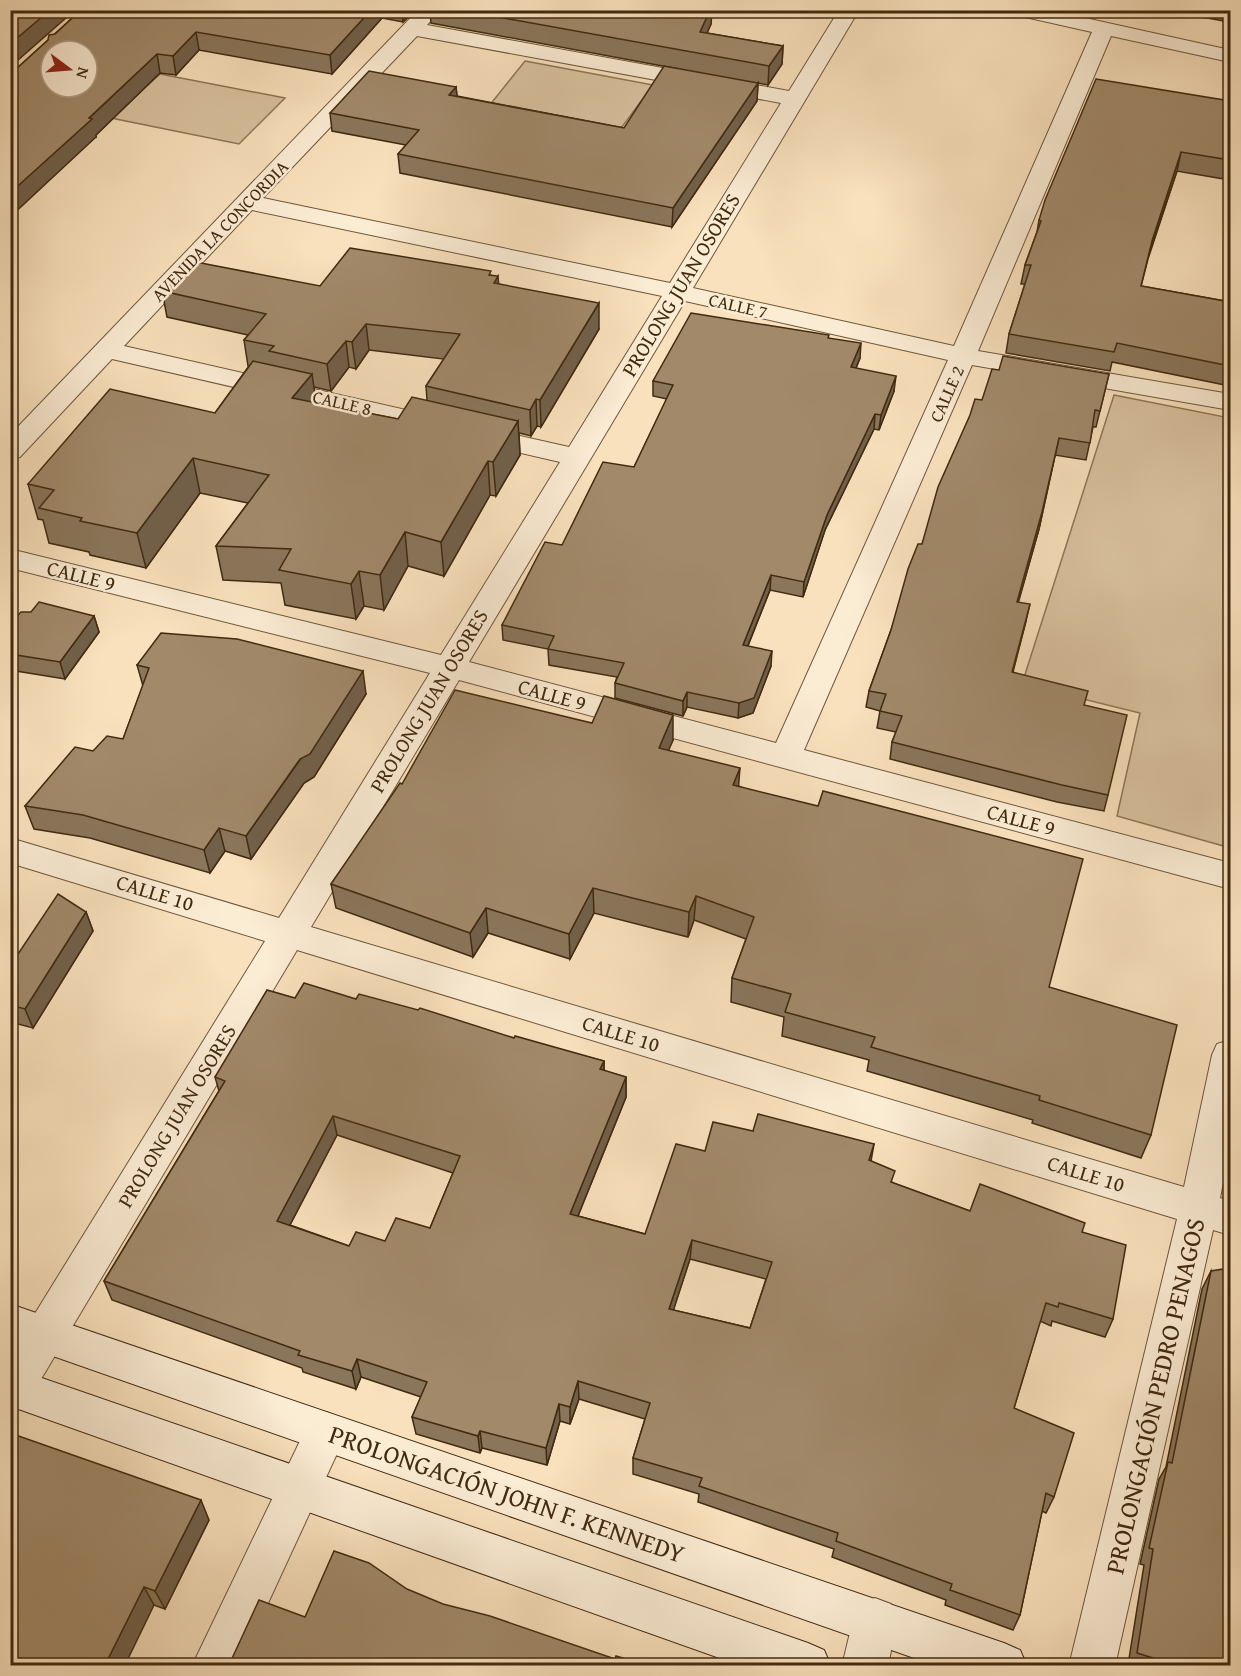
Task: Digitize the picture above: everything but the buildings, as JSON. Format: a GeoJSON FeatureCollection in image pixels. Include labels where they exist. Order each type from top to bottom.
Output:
{"type":"FeatureCollection","features":[{"type":"Feature","properties":{"kind":"street","name":"AVENIDA LA CONCORDIA"},"geometry":{"type":"LineString","coordinates":[[10,451],[430,10]]}},
{"type":"Feature","properties":{"kind":"street","name":"PROLONG JUAN OSORES"},"geometry":{"type":"LineString","coordinates":[[11,1388],[27,1328],[288,933],[849,10]]}},
{"type":"Feature","properties":{"kind":"street"},"geometry":{"type":"LineString","coordinates":[[1019,10],[1230,56]]}},
{"type":"Feature","properties":{"kind":"street"},"geometry":{"type":"LineString","coordinates":[[412,29],[795,99]]}},
{"type":"Feature","properties":{"kind":"street","name":"CALLE 2"},"geometry":{"type":"LineString","coordinates":[[785,757],[963,356],[1104,29]]}},
{"type":"Feature","properties":{"kind":"street","name":"CALLE 7"},"geometry":{"type":"LineString","coordinates":[[247,202],[677,292],[963,356],[1230,402]]}},
{"type":"Feature","properties":{"kind":"street","name":"CALLE 8"},"geometry":{"type":"LineString","coordinates":[[107,350],[577,457]]}},
{"type":"Feature","properties":{"kind":"street","name":"CALLE 9"},"geometry":{"type":"LineString","coordinates":[[10,558],[449,667],[1230,876]]}},
{"type":"Feature","properties":{"kind":"street","name":"CALLE 10"},"geometry":{"type":"LineString","coordinates":[[10,850],[1215,1213]]}},
{"type":"Feature","properties":{"kind":"street","name":"PROLONGACIÓN PEDRO PENAGOS"},"geometry":{"type":"LineString","coordinates":[[1092,1665],[1215,1213],[1230,1055]]}},
{"type":"Feature","properties":{"kind":"street","name":"PROLONGACIÓN JOHN F. KENNEDY"},"geometry":{"type":"LineString","coordinates":[[27,1328],[1004,1665]]}},
{"type":"Feature","properties":{"kind":"street"},"geometry":{"type":"LineString","coordinates":[[11,1388],[808,1665]]}},
{"type":"Feature","properties":{"kind":"street"},"geometry":{"type":"LineString","coordinates":[[215,1665],[326,1432]]}},
{"type":"Feature","properties":{"kind":"street"},"geometry":{"type":"LineString","coordinates":[[865,1665],[875,1620]]}},
{"type":"Feature","properties":{"kind":"shaded area"},"geometry":{"type":"Polygon","coordinates":[[[525,61],[653,85],[616,135],[485,111],[525,61]]]}},
{"type":"Feature","properties":{"kind":"shaded area"},"geometry":{"type":"Polygon","coordinates":[[[160,74],[285,98],[239,144],[111,118],[160,74]]]}},
{"type":"Feature","properties":{"kind":"shaded area"},"geometry":{"type":"Polygon","coordinates":[[[1114,395],[1230,418],[1230,833],[1227,847],[1117,816],[1140,713],[1022,684],[1114,395]]]}}]}
